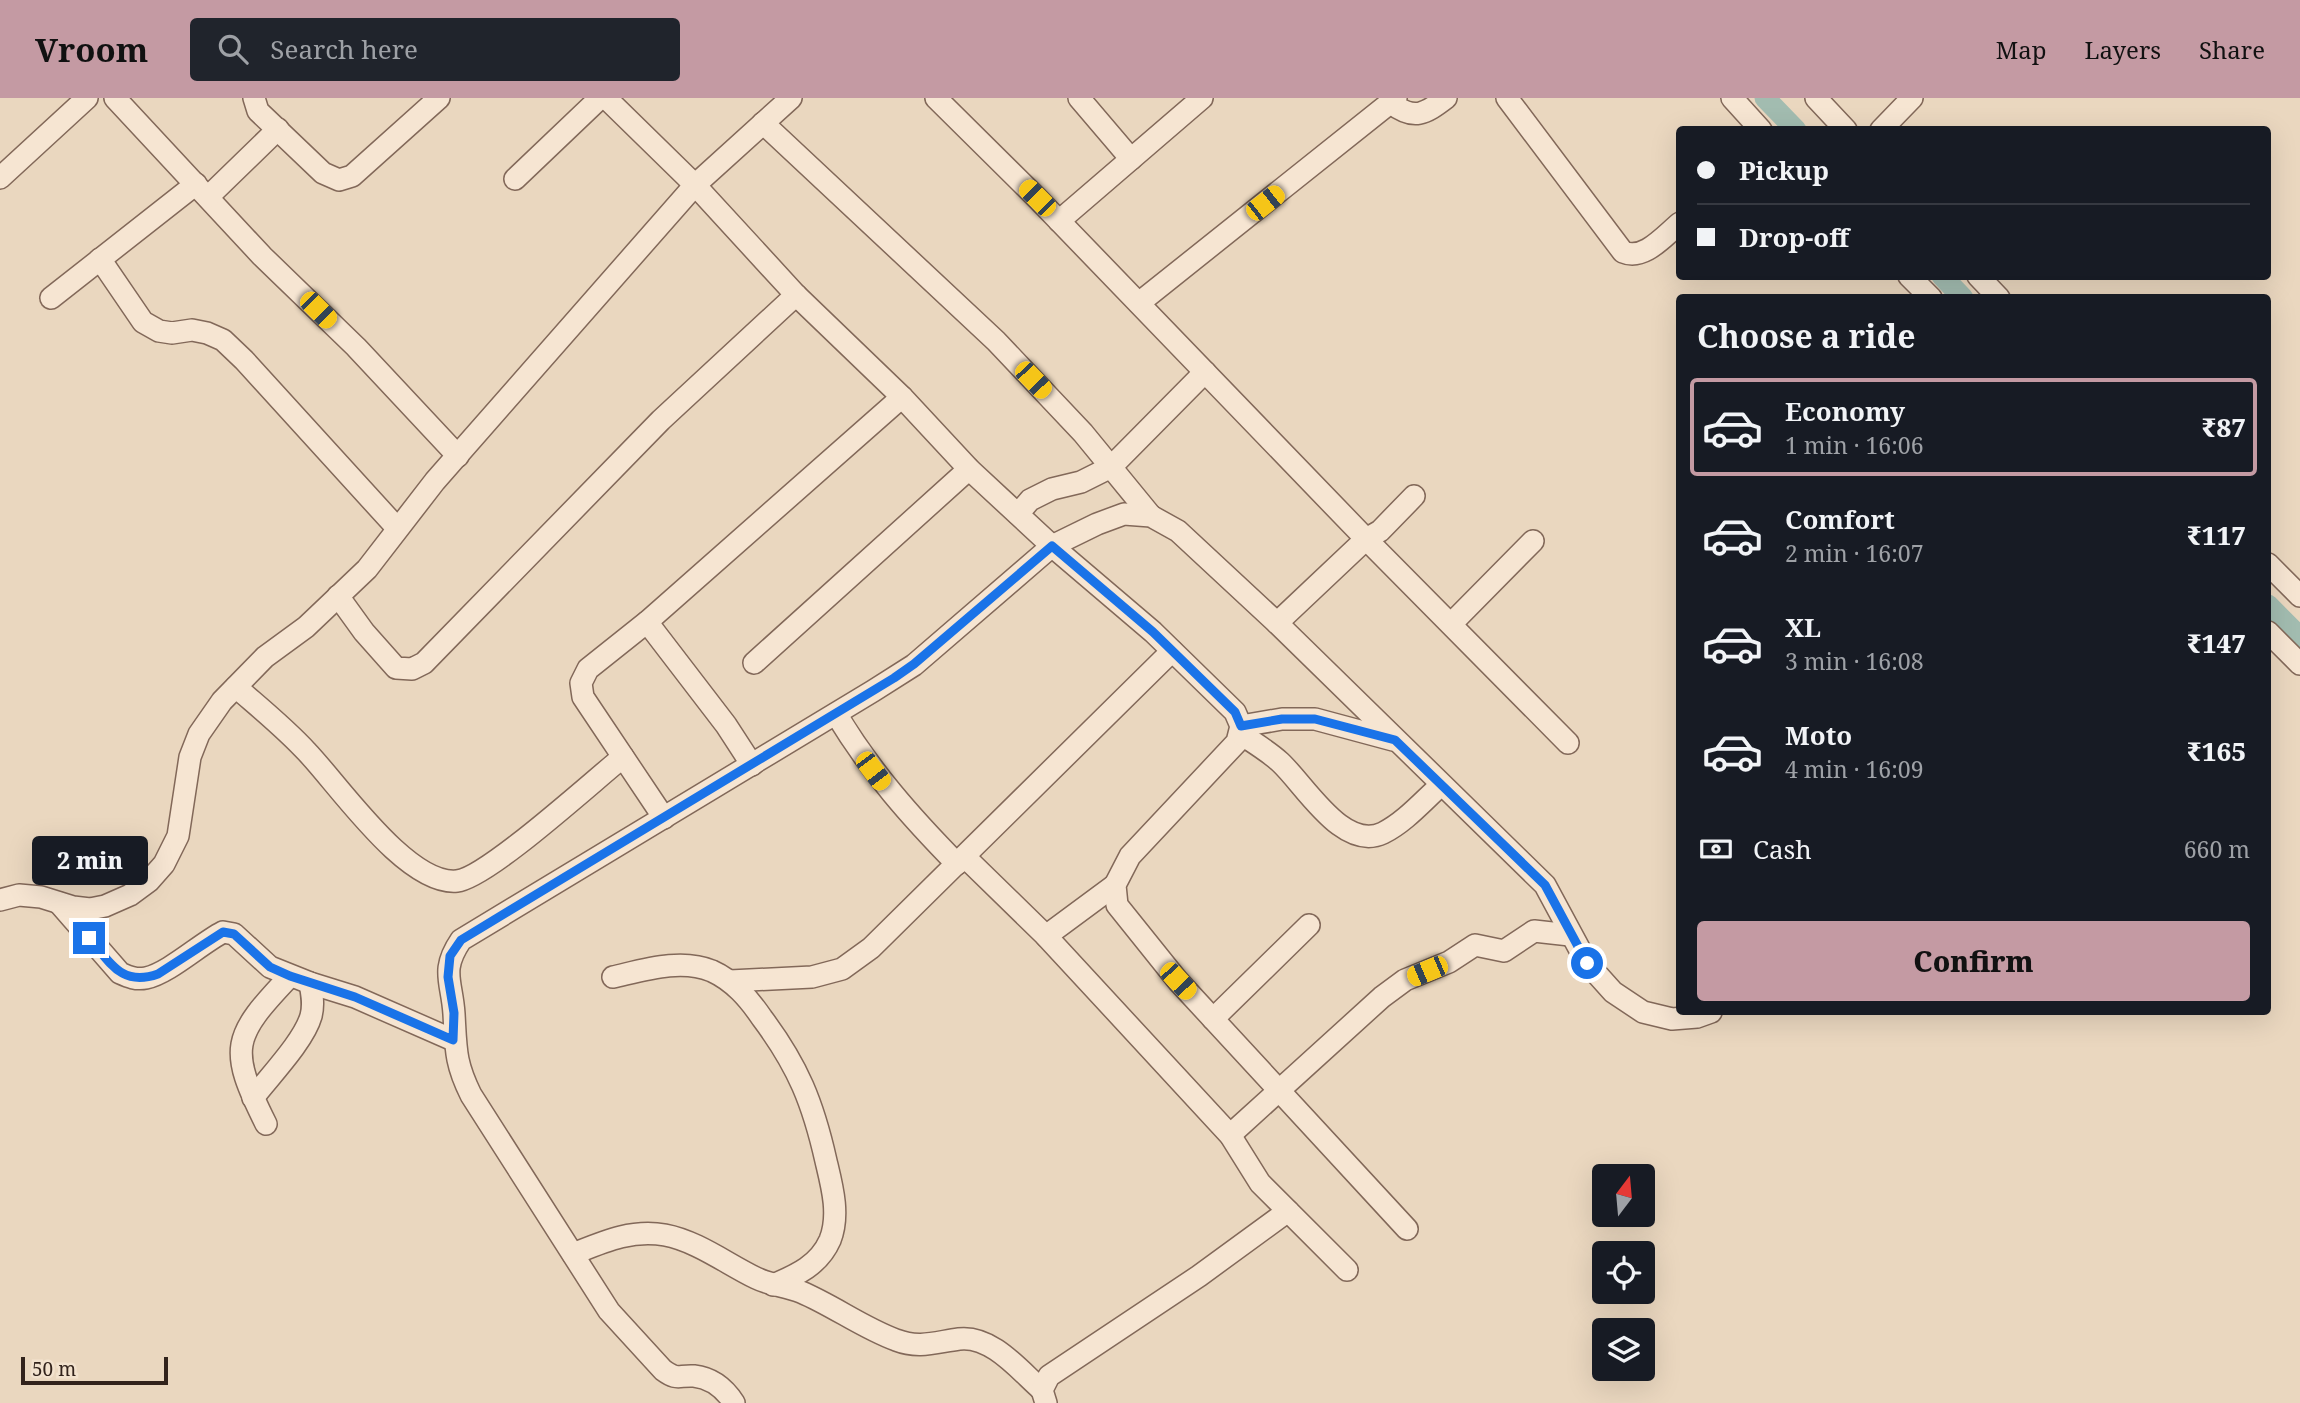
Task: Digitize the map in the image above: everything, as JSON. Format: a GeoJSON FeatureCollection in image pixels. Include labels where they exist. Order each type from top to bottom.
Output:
{"type":"FeatureCollection","features":[{"type":"Feature","properties":{"kind":"street"},"geometry":{"type":"LineString","coordinates":[[0,178],[87,98]]}},
{"type":"Feature","properties":{"kind":"street"},"geometry":{"type":"LineString","coordinates":[[115,98],[262,256],[356,347],[458,456]]}},
{"type":"Feature","properties":{"kind":"street"},"geometry":{"type":"LineString","coordinates":[[254,98],[258,111],[323,173],[339,180],[352,176],[439,98]]}},
{"type":"Feature","properties":{"kind":"street"},"geometry":{"type":"LineString","coordinates":[[515,179],[600,98]]}},
{"type":"Feature","properties":{"kind":"street"},"geometry":{"type":"LineString","coordinates":[[607,98],[695,185],[796,295],[902,397],[969,469],[1172,651],[1235,712],[1241,730],[1282,764],[1338,826],[1352,834],[1369,837],[1381,834],[1441,785]]}},
{"type":"Feature","properties":{"kind":"street"},"geometry":{"type":"LineString","coordinates":[[0,900],[19,895],[41,897],[90,909],[105,906],[130,895],[149,881],[164,864],[178,836],[190,757],[199,734],[222,701],[265,657],[306,627],[367,569],[397,528],[458,456],[695,185],[791,98]]}},
{"type":"Feature","properties":{"kind":"street"},"geometry":{"type":"LineString","coordinates":[[936,98],[1568,743]]}},
{"type":"Feature","properties":{"kind":"street"},"geometry":{"type":"LineString","coordinates":[[1079,98],[1131,159]]}},
{"type":"Feature","properties":{"kind":"street"},"geometry":{"type":"LineString","coordinates":[[1059,221],[1202,98]]}},
{"type":"Feature","properties":{"kind":"street"},"geometry":{"type":"LineString","coordinates":[[1139,303],[1393,100],[1406,113],[1416,114],[1430,111],[1446,98]]}},
{"type":"Feature","properties":{"kind":"street"},"geometry":{"type":"LineString","coordinates":[[1507,98],[1623,252],[1630,255],[1639,254],[1676,226]]}},
{"type":"Feature","properties":{"kind":"street"},"geometry":{"type":"LineString","coordinates":[[1732,98],[1757,126]]}},
{"type":"Feature","properties":{"kind":"street"},"geometry":{"type":"LineString","coordinates":[[1816,98],[1842,126]]}},
{"type":"Feature","properties":{"kind":"street"},"geometry":{"type":"LineString","coordinates":[[1885,126],[1912,98]]}},
{"type":"Feature","properties":{"kind":"street"},"geometry":{"type":"LineString","coordinates":[[763,123],[996,341],[1083,433],[1151,516],[1178,531],[1277,623],[1545,885],[1587,963],[1613,992],[1643,1012],[1672,1019],[1703,1015]]}},
{"type":"Feature","properties":{"kind":"street"},"geometry":{"type":"LineString","coordinates":[[51,298],[100,259],[202,191],[278,130]]}},
{"type":"Feature","properties":{"kind":"street"},"geometry":{"type":"LineString","coordinates":[[100,259],[143,322],[159,331],[207,332],[223,340],[397,528]]}},
{"type":"Feature","properties":{"kind":"street"},"geometry":{"type":"LineString","coordinates":[[1913,280],[1927,294]]}},
{"type":"Feature","properties":{"kind":"street"},"geometry":{"type":"LineString","coordinates":[[1982,280],[1995,294]]}},
{"type":"Feature","properties":{"kind":"street"},"geometry":{"type":"LineString","coordinates":[[338,596],[364,632],[396,668],[412,669],[424,663],[661,420],[796,295]]}},
{"type":"Feature","properties":{"kind":"street"},"geometry":{"type":"LineString","coordinates":[[1018,514],[1030,500],[1052,489],[1081,482],[1111,467],[1205,372]]}},
{"type":"Feature","properties":{"kind":"street"},"geometry":{"type":"LineString","coordinates":[[664,818],[583,697],[581,682],[588,669],[647,622],[902,397]]}},
{"type":"Feature","properties":{"kind":"street"},"geometry":{"type":"LineString","coordinates":[[754,663],[969,469]]}},
{"type":"Feature","properties":{"kind":"street"},"geometry":{"type":"LineString","coordinates":[[1277,623],[1366,539],[1380,531],[1414,496]]}},
{"type":"Feature","properties":{"kind":"street"},"geometry":{"type":"LineString","coordinates":[[734,1403],[717,1384],[692,1376],[681,1379],[672,1377],[663,1370],[609,1311],[572,1254],[459,1072],[453,1040],[454,1013],[448,977],[450,956],[461,940],[836,714],[914,664],[1052,546],[1124,513],[1151,516]]}},
{"type":"Feature","properties":{"kind":"street"},"geometry":{"type":"LineString","coordinates":[[1452,623],[1533,541]]}},
{"type":"Feature","properties":{"kind":"street"},"geometry":{"type":"LineString","coordinates":[[2271,567],[2300,596]]}},
{"type":"Feature","properties":{"kind":"street"},"geometry":{"type":"LineString","coordinates":[[647,622],[726,725],[752,765]]}},
{"type":"Feature","properties":{"kind":"street"},"geometry":{"type":"LineString","coordinates":[[2271,635],[2300,664]]}},
{"type":"Feature","properties":{"kind":"street"},"geometry":{"type":"LineString","coordinates":[[730,981],[812,976],[842,969],[871,948],[1172,651]]}},
{"type":"Feature","properties":{"kind":"street"},"geometry":{"type":"LineString","coordinates":[[236,687],[309,754],[378,834],[412,863],[438,879],[457,881],[475,875],[623,757]]}},
{"type":"Feature","properties":{"kind":"street"},"geometry":{"type":"LineString","coordinates":[[836,714],[885,787],[961,861],[1046,936],[1230,1135],[1260,1183],[1348,1270]]}},
{"type":"Feature","properties":{"kind":"street"},"geometry":{"type":"LineString","coordinates":[[1241,730],[1282,719],[1315,719],[1395,740]]}},
{"type":"Feature","properties":{"kind":"street"},"geometry":{"type":"LineString","coordinates":[[1046,936],[1115,885],[1130,856],[1237,742],[1241,730]]}},
{"type":"Feature","properties":{"kind":"street"},"geometry":{"type":"LineString","coordinates":[[1115,885],[1117,905],[1178,981],[1406,1229]]}},
{"type":"Feature","properties":{"kind":"street"},"geometry":{"type":"LineString","coordinates":[[59,902],[120,973],[133,979],[158,974],[223,932],[234,934],[270,967],[355,997],[453,1040]]}},
{"type":"Feature","properties":{"kind":"street"},"geometry":{"type":"LineString","coordinates":[[1213,1020],[1309,925]]}},
{"type":"Feature","properties":{"kind":"street"},"geometry":{"type":"LineString","coordinates":[[1230,1135],[1382,997],[1405,980],[1449,962],[1475,945],[1504,951],[1534,931],[1570,935]]}},
{"type":"Feature","properties":{"kind":"street"},"geometry":{"type":"LineString","coordinates":[[613,977],[660,966],[692,967],[711,971],[730,981],[748,999],[786,1050],[806,1089],[818,1126],[834,1195],[834,1219],[830,1239],[818,1258],[801,1273],[773,1285]]}},
{"type":"Feature","properties":{"kind":"street"},"geometry":{"type":"LineString","coordinates":[[265,1124],[241,1068],[241,1049],[245,1033],[257,1010],[290,976]]}},
{"type":"Feature","properties":{"kind":"street"},"geometry":{"type":"LineString","coordinates":[[253,1098],[304,1033],[311,1016],[313,1001],[310,983]]}},
{"type":"Feature","properties":{"kind":"street"},"geometry":{"type":"LineString","coordinates":[[572,1254],[614,1238],[638,1233],[666,1235],[695,1246],[758,1280],[803,1293],[849,1319],[911,1345],[923,1346],[959,1339],[973,1339],[985,1343],[1044,1397],[1049,1376],[1199,1276],[1288,1211]]}},
{"type":"Feature","properties":{"kind":"waterway"},"geometry":{"type":"LineString","coordinates":[[1765,98],[1792,126]]}},
{"type":"Feature","properties":{"kind":"waterway"},"geometry":{"type":"LineString","coordinates":[[1946,280],[1959,294]]}},
{"type":"Feature","properties":{"kind":"waterway"},"geometry":{"type":"LineString","coordinates":[[2271,608],[2300,637]]}},
{"type":"Feature","properties":{"kind":"route"},"geometry":{"type":"LineString","coordinates":[[89,938],[120,973],[133,979],[158,974],[223,932],[234,934],[270,967],[355,997],[453,1040],[454,1013],[448,977],[450,956],[461,940],[894,678],[1052,546],[1153,632],[1235,712],[1241,726],[1282,719],[1315,719],[1395,740],[1545,885],[1587,963]]}}]}
